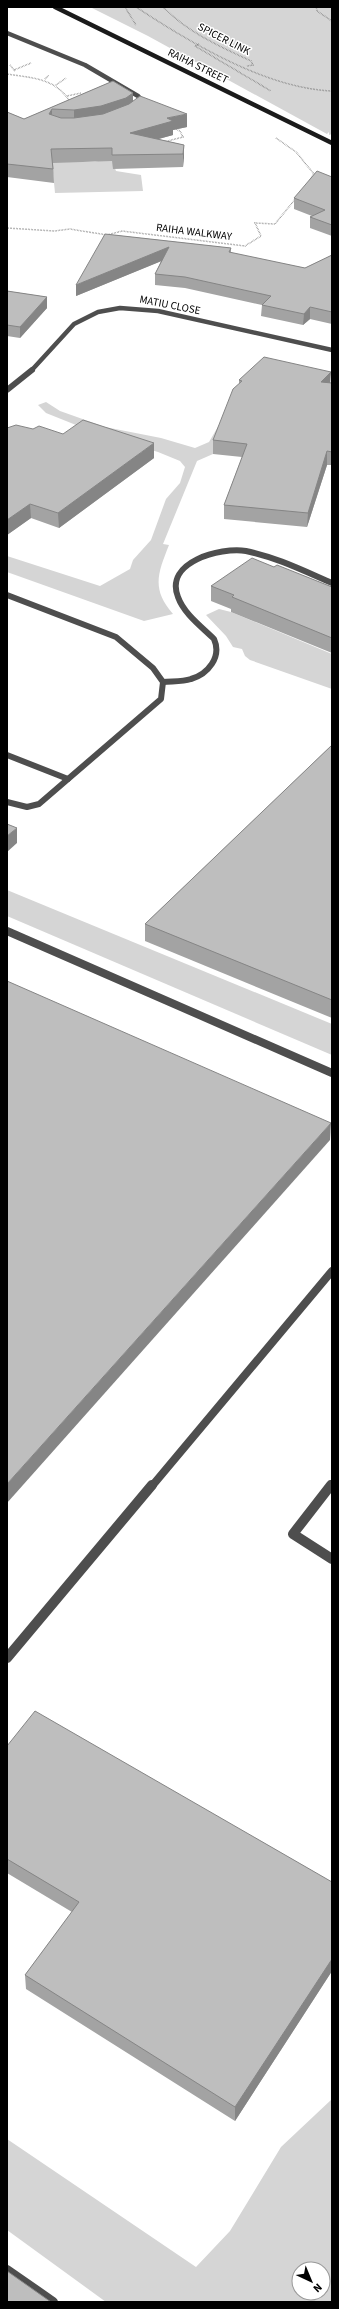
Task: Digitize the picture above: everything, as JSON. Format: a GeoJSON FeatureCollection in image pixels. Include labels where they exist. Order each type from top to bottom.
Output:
{"type":"FeatureCollection","features":[{"type":"Feature","properties":{"kind":"main road","name":"RAIHA STREET"},"geometry":{"type":"LineString","coordinates":[[56,7],[332,143]]}},
{"type":"Feature","properties":{"kind":"street"},"geometry":{"type":"LineString","coordinates":[[7,33],[85,65],[125,87],[142,101],[140,107],[136,111]]}},
{"type":"Feature","properties":{"kind":"street","name":"MATIU CLOSE"},"geometry":{"type":"LineString","coordinates":[[7,390],[31,371],[74,324],[98,312],[120,308],[158,311],[332,350]]}},
{"type":"Feature","properties":{"kind":"street"},"geometry":{"type":"LineString","coordinates":[[163,682],[193,678],[210,666],[218,651],[218,646],[214,639],[177,597],[175,580],[181,570],[192,561],[207,554],[225,550],[241,550],[256,553],[332,583]]}},
{"type":"Feature","properties":{"kind":"street"},"geometry":{"type":"LineString","coordinates":[[7,596],[116,637],[153,668],[163,682],[161,699],[39,804],[30,808],[7,802]]}},
{"type":"Feature","properties":{"kind":"street"},"geometry":{"type":"LineString","coordinates":[[7,755],[68,779]]}},
{"type":"Feature","properties":{"kind":"street"},"geometry":{"type":"LineString","coordinates":[[7,931],[332,1073]]}},
{"type":"Feature","properties":{"kind":"street"},"geometry":{"type":"LineString","coordinates":[[7,1658],[332,1271]]}},
{"type":"Feature","properties":{"kind":"street"},"geometry":{"type":"LineString","coordinates":[[332,1484],[293,1534],[332,1559]]}},
{"type":"Feature","properties":{"kind":"street"},"geometry":{"type":"LineString","coordinates":[[7,2270],[54,2302]]}},
{"type":"Feature","properties":{"kind":"path"},"geometry":{"type":"LineString","coordinates":[[136,7],[159,23],[184,37],[245,66],[303,90],[323,92],[332,91]]}},
{"type":"Feature","properties":{"kind":"path","name":"SPICER LINK"},"geometry":{"type":"LineString","coordinates":[[163,7],[177,21],[198,36],[245,57],[253,65],[245,66]]}},
{"type":"Feature","properties":{"kind":"path"},"geometry":{"type":"LineString","coordinates":[[316,7],[317,11],[332,21]]}},
{"type":"Feature","properties":{"kind":"path"},"geometry":{"type":"LineString","coordinates":[[10,66],[14,70],[14,75]]}},
{"type":"Feature","properties":{"kind":"path"},"geometry":{"type":"LineString","coordinates":[[7,74],[45,79],[56,84],[67,96],[70,105]]}},
{"type":"Feature","properties":{"kind":"path"},"geometry":{"type":"LineString","coordinates":[[45,79],[49,75]]}},
{"type":"Feature","properties":{"kind":"path"},"geometry":{"type":"LineString","coordinates":[[56,84],[66,78]]}},
{"type":"Feature","properties":{"kind":"path"},"geometry":{"type":"LineString","coordinates":[[67,96],[81,93]]}},
{"type":"Feature","properties":{"kind":"path"},"geometry":{"type":"LineString","coordinates":[[160,143],[183,137],[180,131],[172,126]]}},
{"type":"Feature","properties":{"kind":"path"},"geometry":{"type":"LineString","coordinates":[[274,137],[296,152],[314,174],[308,184]]}},
{"type":"Feature","properties":{"kind":"path","name":"RAIHA WALKWAY"},"geometry":{"type":"LineString","coordinates":[[7,228],[54,231],[70,229],[107,235],[122,232],[245,246],[261,236],[255,223],[275,224],[285,209],[300,194]]}},
{"type":"Feature","properties":{"kind":"shaded area"},"geometry":{"type":"Polygon","coordinates":[[[90,7],[332,7],[332,134],[329,135],[329,132],[327,134],[148,36],[90,7]]]}},
{"type":"Feature","properties":{"kind":"shaded area"},"geometry":{"type":"Polygon","coordinates":[[[111,157],[116,171],[141,175],[143,191],[55,193],[52,162],[95,162],[111,157]]]}},
{"type":"Feature","properties":{"kind":"shaded area"},"geometry":{"type":"Polygon","coordinates":[[[46,402],[60,411],[105,427],[161,438],[195,448],[209,442],[226,413],[229,413],[213,454],[197,461],[163,544],[169,545],[162,564],[159,589],[166,605],[173,614],[144,621],[7,572],[7,556],[100,586],[130,569],[133,560],[151,540],[166,499],[180,483],[185,467],[180,461],[158,452],[101,435],[46,413],[38,405],[46,402]]]}},
{"type":"Feature","properties":{"kind":"shaded area"},"geometry":{"type":"Polygon","coordinates":[[[219,609],[231,612],[332,654],[332,689],[250,660],[245,656],[242,649],[233,647],[226,636],[206,615],[219,609]]]}},
{"type":"Feature","properties":{"kind":"shaded area"},"geometry":{"type":"Polygon","coordinates":[[[7,890],[332,1024],[332,1055],[7,916],[7,890]]]}},
{"type":"Feature","properties":{"kind":"shaded area"},"geometry":{"type":"Polygon","coordinates":[[[332,2099],[332,2302],[106,2302],[7,2230],[7,2139],[196,2267],[230,2231],[281,2147],[332,2099]]]}},
{"type":"Feature","properties":{"kind":"building"},"geometry":{"type":"Polygon","coordinates":[[[113,81],[133,93],[126,98],[101,106],[74,110],[52,109],[49,114],[61,118],[74,118],[103,114],[129,104],[140,96],[187,114],[167,118],[173,121],[130,133],[184,145],[183,154],[112,155],[112,148],[51,149],[53,169],[7,164],[7,112],[24,119],[113,81]]]}},
{"type":"Feature","properties":{"kind":"building"},"geometry":{"type":"Polygon","coordinates":[[[317,171],[332,177],[332,225],[310,217],[325,210],[294,198],[317,171]]]}},
{"type":"Feature","properties":{"kind":"building"},"geometry":{"type":"Polygon","coordinates":[[[105,234],[231,248],[229,252],[305,268],[332,255],[332,312],[310,307],[304,314],[262,305],[271,296],[185,277],[155,274],[169,247],[76,285],[105,234]]]}},
{"type":"Feature","properties":{"kind":"building"},"geometry":{"type":"Polygon","coordinates":[[[7,291],[47,297],[20,327],[7,325],[7,291]]]}},
{"type":"Feature","properties":{"kind":"building"},"geometry":{"type":"Polygon","coordinates":[[[264,357],[331,372],[321,382],[332,383],[332,452],[327,451],[308,513],[224,505],[247,444],[213,440],[233,389],[242,381],[239,380],[264,357]]]}},
{"type":"Feature","properties":{"kind":"building"},"geometry":{"type":"Polygon","coordinates":[[[83,420],[154,443],[58,513],[30,504],[7,520],[7,428],[16,425],[33,429],[39,426],[63,434],[83,420]]]}},
{"type":"Feature","properties":{"kind":"building"},"geometry":{"type":"Polygon","coordinates":[[[252,558],[274,567],[277,565],[332,587],[332,638],[232,597],[234,595],[211,586],[252,558]]]}},
{"type":"Feature","properties":{"kind":"building"},"geometry":{"type":"Polygon","coordinates":[[[332,745],[332,1000],[145,924],[332,745]]]}},
{"type":"Feature","properties":{"kind":"building"},"geometry":{"type":"Polygon","coordinates":[[[7,824],[17,828],[7,836],[7,824]]]}},
{"type":"Feature","properties":{"kind":"building"},"geometry":{"type":"Polygon","coordinates":[[[7,981],[331,1123],[7,1484],[7,981]]]}},
{"type":"Feature","properties":{"kind":"building"},"geometry":{"type":"Polygon","coordinates":[[[35,1711],[332,1882],[332,1959],[235,2107],[25,1975],[79,1902],[7,1859],[7,1746],[35,1711]]]}},
{"type":"Feature","properties":{"kind":"building"},"geometry":{"type":"Polygon","coordinates":[[[7,2271],[51,2302],[7,2302],[7,2271]]]}}]}
